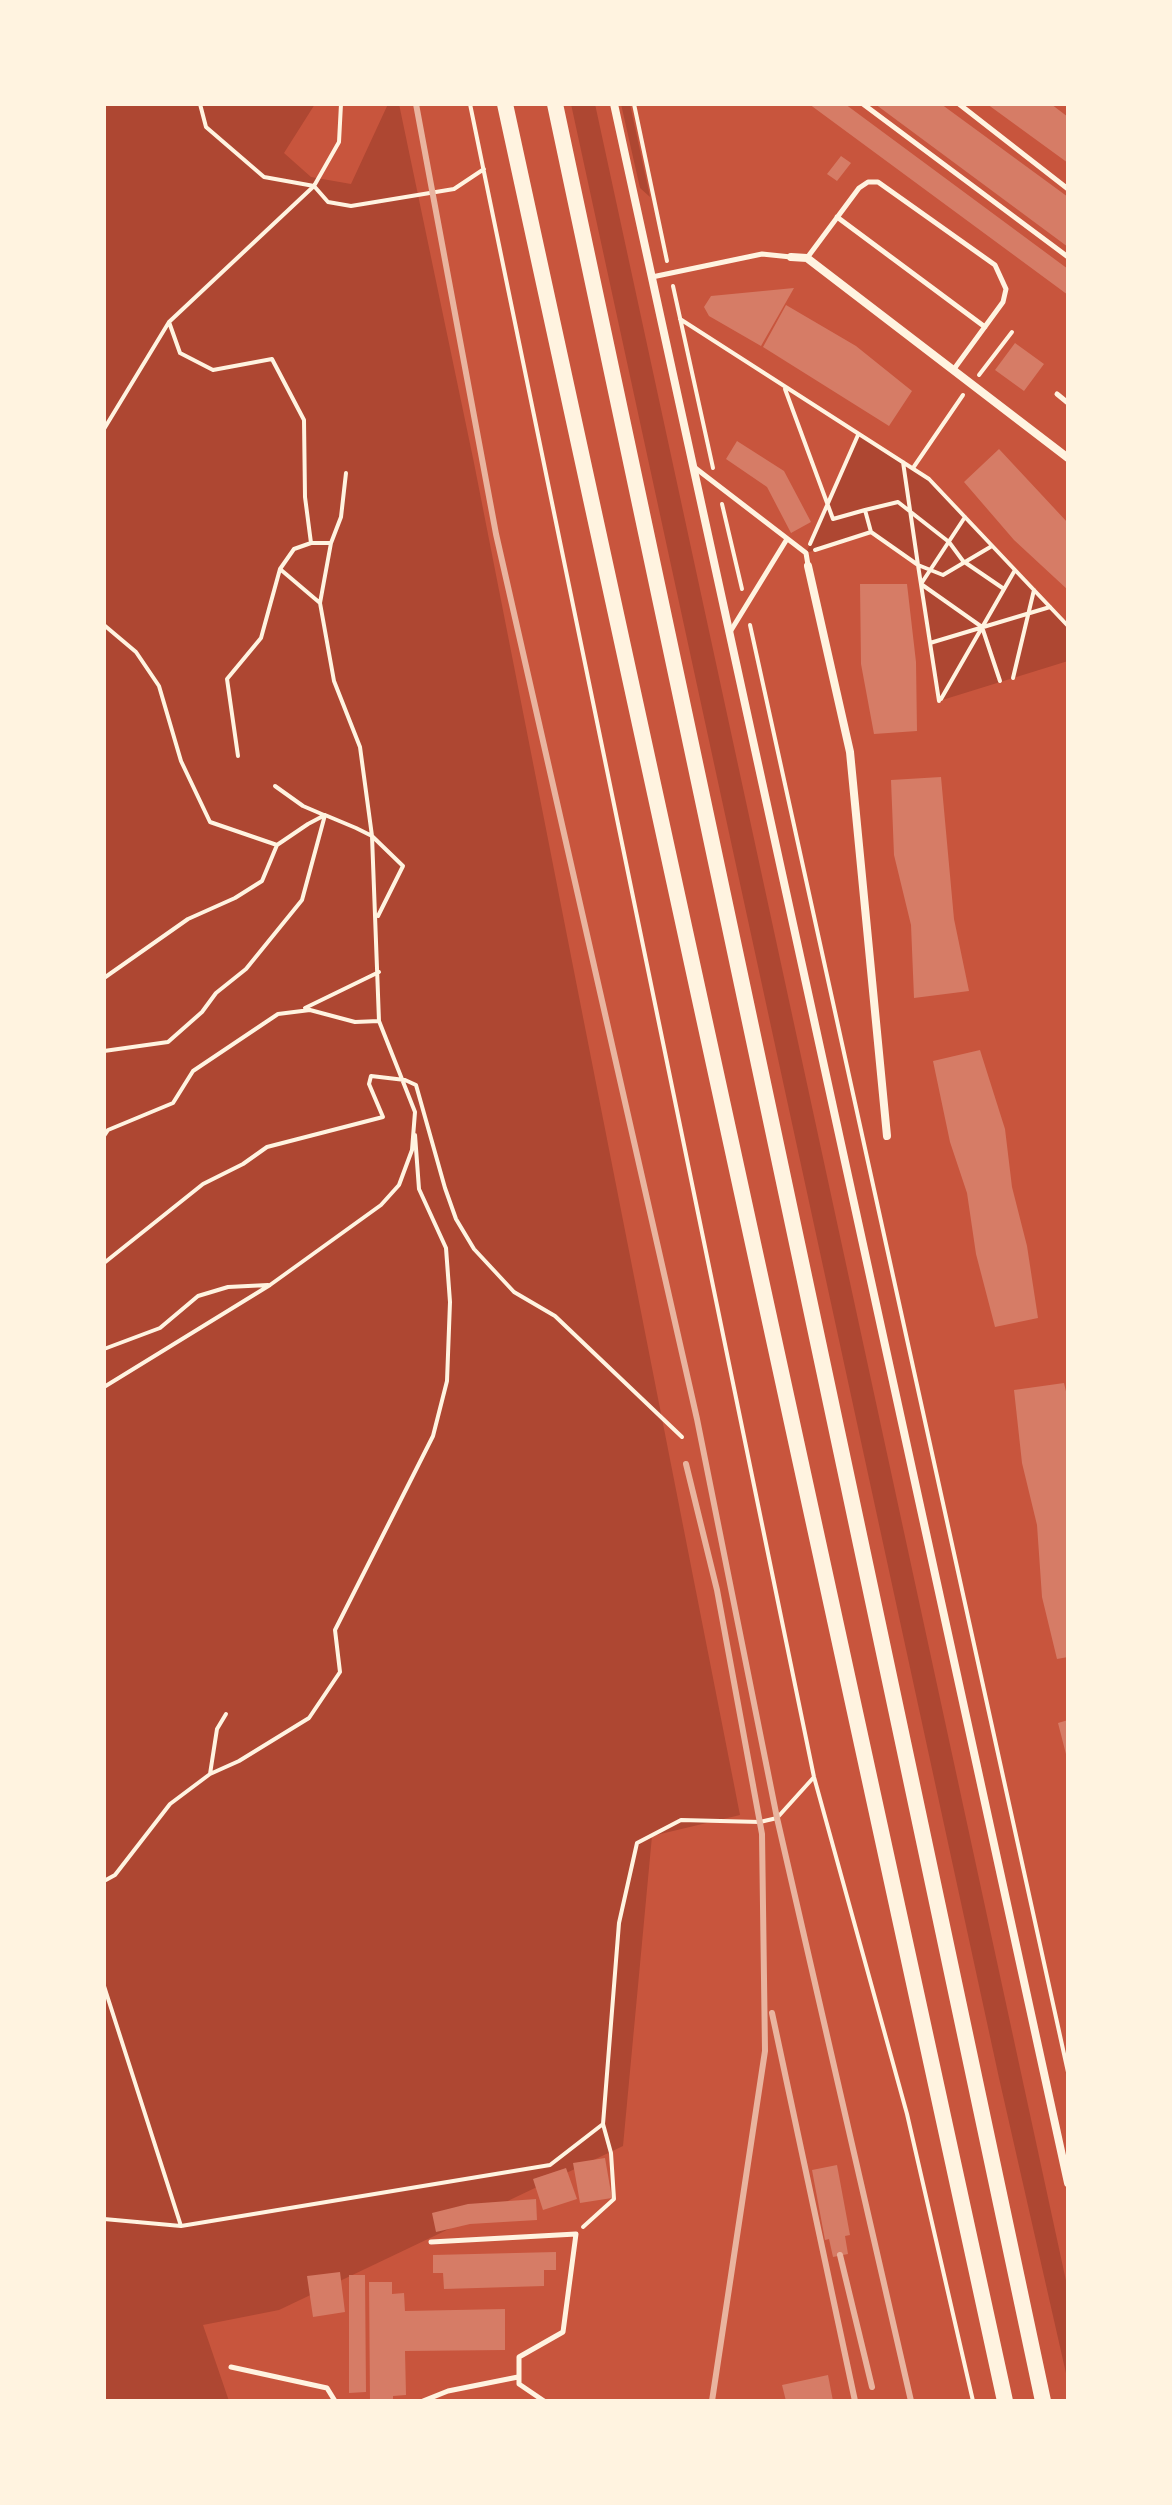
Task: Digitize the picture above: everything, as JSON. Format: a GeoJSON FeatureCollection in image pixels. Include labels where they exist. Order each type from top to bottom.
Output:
{"type":"FeatureCollection","features":[{"type":"Feature","properties":{"kind":"highway"},"geometry":{"type":"LineString","coordinates":[[505,104],[1005,2401]]}},
{"type":"Feature","properties":{"kind":"highway"},"geometry":{"type":"LineString","coordinates":[[555,104],[1043,2401]]}},
{"type":"Feature","properties":{"kind":"street"},"geometry":{"type":"LineString","coordinates":[[614,104],[1068,2183]]}},
{"type":"Feature","properties":{"kind":"street"},"geometry":{"type":"LineString","coordinates":[[791,257],[807,258],[1068,458]]}},
{"type":"Feature","properties":{"kind":"street"},"geometry":{"type":"LineString","coordinates":[[808,566],[850,752],[887,1136]]}},
{"type":"Feature","properties":{"kind":"lane"},"geometry":{"type":"LineString","coordinates":[[863,104],[1068,257]]}},
{"type":"Feature","properties":{"kind":"lane"},"geometry":{"type":"LineString","coordinates":[[959,104],[1068,189]]}},
{"type":"Feature","properties":{"kind":"lane"},"geometry":{"type":"LineString","coordinates":[[807,258],[859,188],[868,182],[878,182],[995,265],[1006,289],[1003,302],[954,369]]}},
{"type":"Feature","properties":{"kind":"lane"},"geometry":{"type":"LineString","coordinates":[[837,217],[985,327]]}},
{"type":"Feature","properties":{"kind":"lane"},"geometry":{"type":"LineString","coordinates":[[651,277],[762,254],[791,257]]}},
{"type":"Feature","properties":{"kind":"lane"},"geometry":{"type":"LineString","coordinates":[[1057,394],[1068,403]]}},
{"type":"Feature","properties":{"kind":"lane"},"geometry":{"type":"LineString","coordinates":[[693,466],[806,553],[808,566]]}},
{"type":"Feature","properties":{"kind":"lane"},"geometry":{"type":"LineString","coordinates":[[730,632],[787,539]]}},
{"type":"Feature","properties":{"kind":"lane"},"geometry":{"type":"LineString","coordinates":[[1057,2132],[1068,2129]]}},
{"type":"Feature","properties":{"kind":"lane"},"geometry":{"type":"LineString","coordinates":[[431,2242],[576,2234],[563,2332],[519,2357],[519,2384],[544,2401]]}},
{"type":"Feature","properties":{"kind":"lane"},"geometry":{"type":"LineString","coordinates":[[231,2367],[327,2388],[335,2401]]}},
{"type":"Feature","properties":{"kind":"lane"},"geometry":{"type":"LineString","coordinates":[[423,2401],[448,2391],[519,2377]]}},
{"type":"Feature","properties":{"kind":"path"},"geometry":{"type":"LineString","coordinates":[[200,104],[206,127],[264,177],[314,186],[328,202],[351,206],[454,189],[484,169]]}},
{"type":"Feature","properties":{"kind":"path"},"geometry":{"type":"LineString","coordinates":[[104,429],[169,322],[314,186],[339,142],[341,104]]}},
{"type":"Feature","properties":{"kind":"path"},"geometry":{"type":"LineString","coordinates":[[470,104],[814,1777],[907,2114],[973,2401]]}},
{"type":"Feature","properties":{"kind":"path"},"geometry":{"type":"LineString","coordinates":[[634,104],[1068,2072]]}},
{"type":"Feature","properties":{"kind":"path"},"geometry":{"type":"LineString","coordinates":[[680,319],[929,479],[1068,626]]}},
{"type":"Feature","properties":{"kind":"path"},"geometry":{"type":"LineString","coordinates":[[169,322],[180,353],[213,370],[272,359],[304,420],[305,497],[311,543]]}},
{"type":"Feature","properties":{"kind":"path"},"geometry":{"type":"LineString","coordinates":[[913,468],[1012,332]]}},
{"type":"Feature","properties":{"kind":"path"},"geometry":{"type":"LineString","coordinates":[[784,386],[833,519],[898,502],[949,542],[963,561],[1004,589]]}},
{"type":"Feature","properties":{"kind":"path"},"geometry":{"type":"LineString","coordinates":[[806,553],[859,434]]}},
{"type":"Feature","properties":{"kind":"path"},"geometry":{"type":"LineString","coordinates":[[903,462],[939,701],[1015,570]]}},
{"type":"Feature","properties":{"kind":"path"},"geometry":{"type":"LineString","coordinates":[[104,1387],[270,1285],[381,1205],[399,1185],[412,1150],[415,1112],[405,1080],[379,1021],[372,836],[360,747],[334,681],[320,603],[331,543],[341,517],[346,473]]}},
{"type":"Feature","properties":{"kind":"path"},"geometry":{"type":"LineString","coordinates":[[865,510],[871,532],[918,565],[943,575],[992,546]]}},
{"type":"Feature","properties":{"kind":"path"},"geometry":{"type":"LineString","coordinates":[[921,584],[965,517]]}},
{"type":"Feature","properties":{"kind":"path"},"geometry":{"type":"LineString","coordinates":[[806,553],[871,532]]}},
{"type":"Feature","properties":{"kind":"path"},"geometry":{"type":"LineString","coordinates":[[238,756],[227,679],[261,638],[280,569],[294,549],[311,543],[331,543]]}},
{"type":"Feature","properties":{"kind":"path"},"geometry":{"type":"LineString","coordinates":[[280,569],[320,603]]}},
{"type":"Feature","properties":{"kind":"path"},"geometry":{"type":"LineString","coordinates":[[921,584],[982,627],[1000,681]]}},
{"type":"Feature","properties":{"kind":"path"},"geometry":{"type":"LineString","coordinates":[[1013,678],[1034,590]]}},
{"type":"Feature","properties":{"kind":"path"},"geometry":{"type":"LineString","coordinates":[[930,643],[1050,607]]}},
{"type":"Feature","properties":{"kind":"path"},"geometry":{"type":"LineString","coordinates":[[104,625],[136,652],[159,686],[181,761],[210,822],[277,845]]}},
{"type":"Feature","properties":{"kind":"path"},"geometry":{"type":"LineString","coordinates":[[275,786],[303,806],[372,836],[403,866],[376,918]]}},
{"type":"Feature","properties":{"kind":"path"},"geometry":{"type":"LineString","coordinates":[[325,815],[334,818]]}},
{"type":"Feature","properties":{"kind":"path"},"geometry":{"type":"LineString","coordinates":[[104,978],[188,919],[235,898],[262,881],[277,845],[325,815]]}},
{"type":"Feature","properties":{"kind":"path"},"geometry":{"type":"LineString","coordinates":[[104,1051],[168,1042],[202,1012],[216,993],[246,969],[302,900],[325,815]]}},
{"type":"Feature","properties":{"kind":"path"},"geometry":{"type":"LineString","coordinates":[[295,1012],[379,972]]}},
{"type":"Feature","properties":{"kind":"path"},"geometry":{"type":"LineString","coordinates":[[104,1136],[108,1130],[173,1103],[193,1071],[278,1014],[310,1010],[355,1022],[379,1021]]}},
{"type":"Feature","properties":{"kind":"path"},"geometry":{"type":"LineString","coordinates":[[104,1263],[203,1184],[243,1164],[267,1147],[383,1117],[369,1084],[371,1076],[405,1080],[416,1085],[445,1188],[456,1219],[474,1249],[514,1292],[555,1316],[682,1437]]}},
{"type":"Feature","properties":{"kind":"path"},"geometry":{"type":"LineString","coordinates":[[104,1881],[115,1875],[170,1804],[210,1774],[309,1718],[340,1672],[335,1630],[433,1436],[447,1381],[450,1302],[446,1248],[419,1189],[414,1126]]}},
{"type":"Feature","properties":{"kind":"path"},"geometry":{"type":"LineString","coordinates":[[104,1349],[160,1328],[198,1296],[228,1287],[270,1285]]}},
{"type":"Feature","properties":{"kind":"path"},"geometry":{"type":"LineString","coordinates":[[210,1774],[217,1729],[226,1714]]}},
{"type":"Feature","properties":{"kind":"path"},"geometry":{"type":"LineString","coordinates":[[576,2234],[614,2199],[611,2153],[603,2124],[619,1923],[637,1843],[681,1820],[760,1822],[777,1818],[814,1777]]}},
{"type":"Feature","properties":{"kind":"path"},"geometry":{"type":"LineString","coordinates":[[104,1986],[181,2226]]}},
{"type":"Feature","properties":{"kind":"path"},"geometry":{"type":"LineString","coordinates":[[104,2219],[181,2226],[550,2165],[603,2124]]}},
{"type":"Feature","properties":{"kind":"shaded area"},"geometry":{"type":"Polygon","coordinates":[[[104,104],[315,104],[284,153],[311,177],[351,184],[388,104],[399,104],[474,463],[740,1815],[652,1836],[623,2146],[279,2310],[203,2325],[229,2401],[104,2401],[104,104]]]}},
{"type":"Feature","properties":{"kind":"shaded area"},"geometry":{"type":"Polygon","coordinates":[[[571,104],[595,104],[1068,2290],[1068,2382],[999,2078],[571,104]]]}},
{"type":"Feature","properties":{"kind":"shaded area"},"geometry":{"type":"Polygon","coordinates":[[[621,104],[630,104],[650,197],[640,188],[621,104]]]}},
{"type":"Feature","properties":{"kind":"shaded area"},"geometry":{"type":"Polygon","coordinates":[[[859,434],[929,479],[1068,626],[1068,661],[939,701],[918,565],[871,532],[806,553],[859,434]]]}},
{"type":"Feature","properties":{"kind":"building"},"geometry":{"type":"Polygon","coordinates":[[[809,104],[845,104],[1068,269],[1068,295],[809,104]]]}},
{"type":"Feature","properties":{"kind":"building"},"geometry":{"type":"Polygon","coordinates":[[[875,104],[941,104],[1068,197],[1068,247],[875,104]]]}},
{"type":"Feature","properties":{"kind":"building"},"geometry":{"type":"Polygon","coordinates":[[[987,104],[1051,104],[1068,117],[1068,163],[987,104]]]}},
{"type":"Feature","properties":{"kind":"building"},"geometry":{"type":"Polygon","coordinates":[[[841,156],[851,163],[837,181],[827,174],[841,156]]]}},
{"type":"Feature","properties":{"kind":"building"},"geometry":{"type":"Polygon","coordinates":[[[794,288],[761,346],[709,316],[704,307],[711,296],[794,288]]]}},
{"type":"Feature","properties":{"kind":"building"},"geometry":{"type":"Polygon","coordinates":[[[786,305],[856,346],[912,391],[889,426],[763,347],[786,305]]]}},
{"type":"Feature","properties":{"kind":"building"},"geometry":{"type":"Polygon","coordinates":[[[1015,343],[1044,364],[1024,391],[995,370],[1015,343]]]}},
{"type":"Feature","properties":{"kind":"building"},"geometry":{"type":"Polygon","coordinates":[[[737,441],[784,471],[811,522],[791,533],[767,487],[726,459],[737,441]]]}},
{"type":"Feature","properties":{"kind":"building"},"geometry":{"type":"Polygon","coordinates":[[[999,449],[1068,523],[1068,590],[1014,540],[964,482],[999,449]]]}},
{"type":"Feature","properties":{"kind":"building"},"geometry":{"type":"Polygon","coordinates":[[[860,584],[907,584],[916,662],[917,731],[874,734],[861,664],[860,584]]]}},
{"type":"Feature","properties":{"kind":"building"},"geometry":{"type":"Polygon","coordinates":[[[941,777],[954,919],[969,991],[914,998],[911,925],[894,855],[891,780],[941,777]]]}},
{"type":"Feature","properties":{"kind":"building"},"geometry":{"type":"Polygon","coordinates":[[[980,1050],[1005,1129],[1012,1187],[1027,1246],[1038,1318],[995,1327],[976,1254],[967,1193],[950,1142],[933,1061],[980,1050]]]}},
{"type":"Feature","properties":{"kind":"building"},"geometry":{"type":"Polygon","coordinates":[[[1064,1383],[1068,1400],[1068,1657],[1057,1659],[1042,1597],[1037,1525],[1022,1463],[1014,1390],[1064,1383]]]}},
{"type":"Feature","properties":{"kind":"building"},"geometry":{"type":"Polygon","coordinates":[[[1068,1720],[1068,1758],[1067,1758],[1058,1723],[1068,1720]]]}},
{"type":"Feature","properties":{"kind":"building"},"geometry":{"type":"Polygon","coordinates":[[[605,2158],[612,2198],[580,2203],[573,2163],[605,2158]]]}},
{"type":"Feature","properties":{"kind":"building"},"geometry":{"type":"Polygon","coordinates":[[[837,2165],[850,2235],[845,2236],[848,2254],[833,2257],[829,2239],[825,2240],[812,2170],[837,2165]]]}},
{"type":"Feature","properties":{"kind":"building"},"geometry":{"type":"Polygon","coordinates":[[[566,2168],[577,2199],[543,2210],[533,2179],[566,2168]]]}},
{"type":"Feature","properties":{"kind":"building"},"geometry":{"type":"Polygon","coordinates":[[[536,2199],[537,2220],[470,2224],[436,2232],[432,2213],[468,2204],[536,2199]]]}},
{"type":"Feature","properties":{"kind":"building"},"geometry":{"type":"Polygon","coordinates":[[[556,2252],[556,2270],[544,2270],[544,2286],[444,2289],[443,2273],[433,2273],[433,2255],[556,2252]]]}},
{"type":"Feature","properties":{"kind":"building"},"geometry":{"type":"Polygon","coordinates":[[[340,2272],[345,2312],[313,2317],[307,2276],[340,2272]]]}},
{"type":"Feature","properties":{"kind":"building"},"geometry":{"type":"Polygon","coordinates":[[[349,2275],[365,2275],[366,2392],[349,2393],[349,2275]]]}},
{"type":"Feature","properties":{"kind":"building"},"geometry":{"type":"Polygon","coordinates":[[[369,2282],[392,2282],[392,2294],[404,2293],[405,2311],[505,2309],[505,2350],[405,2351],[406,2395],[393,2396],[393,2401],[370,2401],[369,2282]]]}},
{"type":"Feature","properties":{"kind":"building"},"geometry":{"type":"Polygon","coordinates":[[[828,2375],[833,2401],[786,2401],[782,2385],[828,2375]]]}},
{"type":"Feature","properties":{"kind":"railway"},"geometry":{"type":"LineString","coordinates":[[416,104],[496,534],[697,1419],[777,1818],[911,2401]]}},
{"type":"Feature","properties":{"kind":"railway"},"geometry":{"type":"LineString","coordinates":[[686,1464],[717,1590],[762,1834],[765,2051],[712,2401]]}},
{"type":"Feature","properties":{"kind":"railway"},"geometry":{"type":"LineString","coordinates":[[772,2013],[855,2401]]}},
{"type":"Feature","properties":{"kind":"railway"},"geometry":{"type":"LineString","coordinates":[[840,2255],[872,2387]]}}]}
